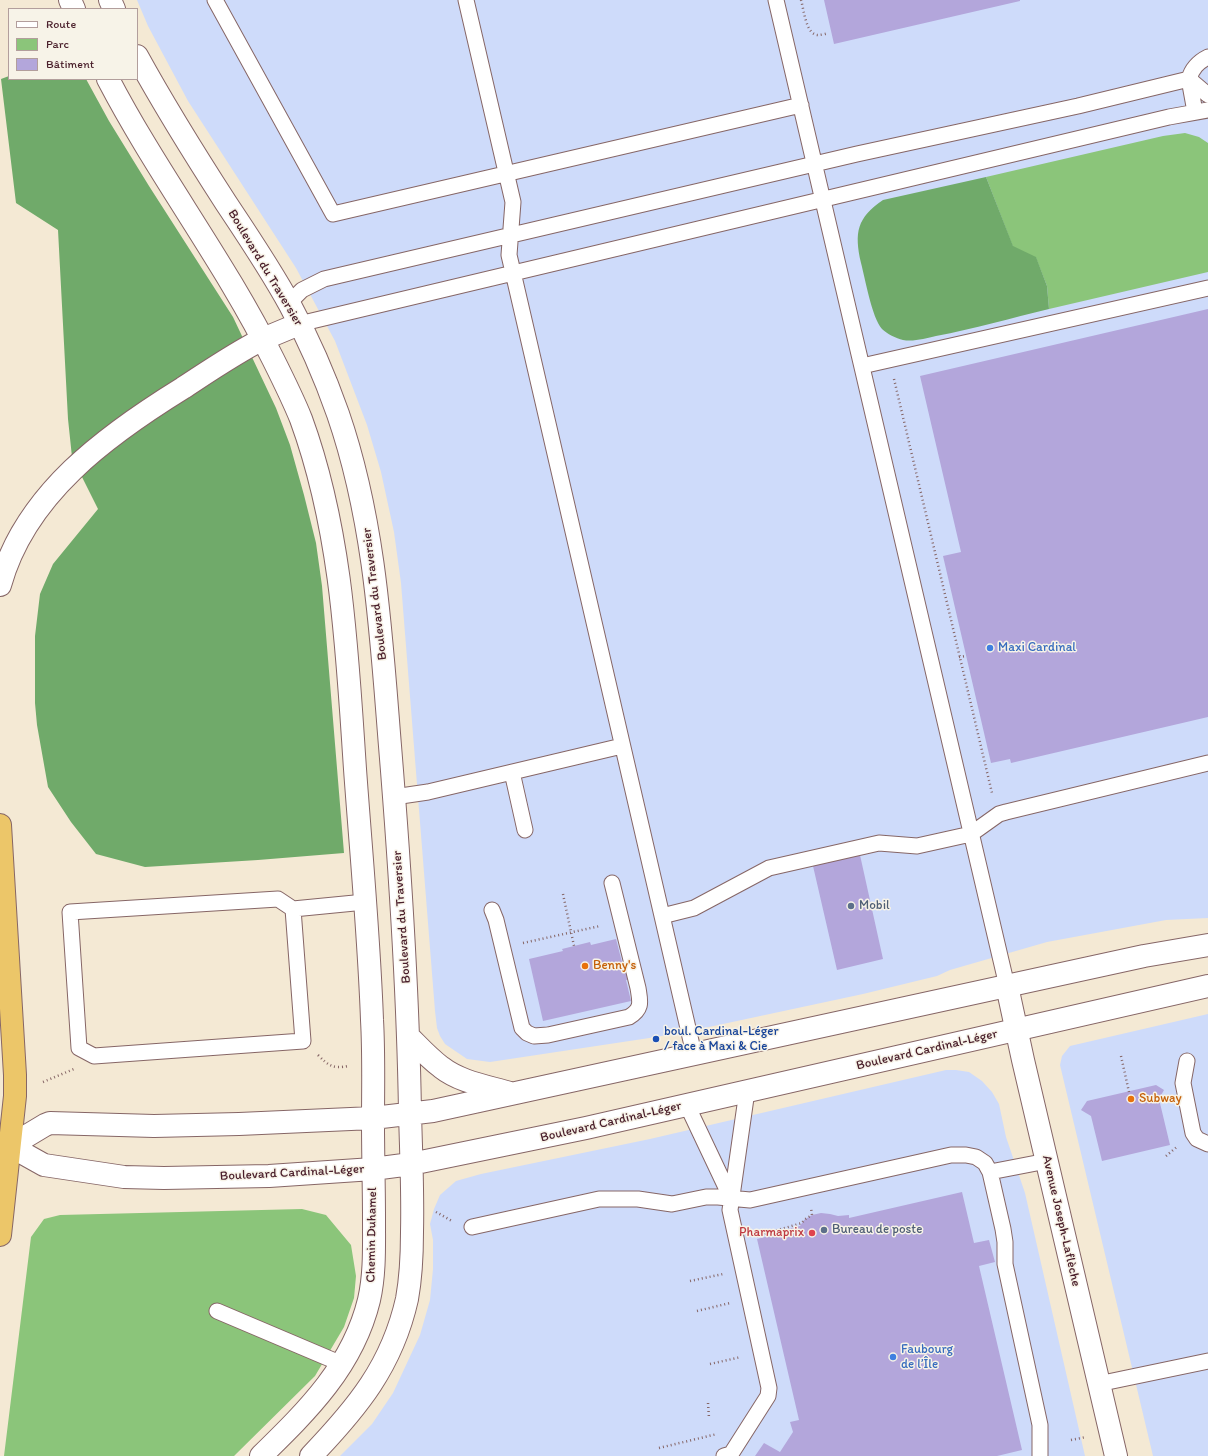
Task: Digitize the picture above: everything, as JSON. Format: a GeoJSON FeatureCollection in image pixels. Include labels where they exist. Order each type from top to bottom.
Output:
{"type":"FeatureCollection","features":[{"type":"Feature","properties":{"kind":"highway"},"geometry":{"type":"LineString","coordinates":[[0,825],[15,1068],[15,1096],[5,1146],[0,1235]]}},
{"type":"Feature","properties":{"kind":"street","name":"Boulevard du Traversier"},"geometry":{"type":"LineString","coordinates":[[138,58],[187,142],[289,303],[316,360],[339,417],[356,476],[375,573],[380,620],[394,797],[409,1037],[411,1164]]}},
{"type":"Feature","properties":{"kind":"street"},"geometry":{"type":"LineString","coordinates":[[109,80],[126,114],[250,314],[300,417],[318,472],[329,520],[338,579],[348,671],[372,1016],[373,1169]]}},
{"type":"Feature","properties":{"kind":"street"},"geometry":{"type":"LineString","coordinates":[[263,339],[289,303]]}},
{"type":"Feature","properties":{"kind":"street"},"geometry":{"type":"LineString","coordinates":[[0,585],[8,561],[20,535],[52,490],[72,470],[139,416],[230,358],[263,339],[299,324]]}},
{"type":"Feature","properties":{"kind":"street"},"geometry":{"type":"LineString","coordinates":[[5,1146],[50,1123],[161,1126],[239,1124],[410,1115],[514,1094],[1144,956],[1208,945]]}},
{"type":"Feature","properties":{"kind":"street","name":"Avenue Joseph-Laflèche"},"geometry":{"type":"LineString","coordinates":[[1007,986],[1046,1161],[1116,1456]]}},
{"type":"Feature","properties":{"kind":"street","name":"Boulevard Cardinal-Léger"},"geometry":{"type":"LineString","coordinates":[[5,1146],[44,1165],[124,1177],[164,1178],[268,1176],[373,1169],[411,1164],[489,1149],[687,1105],[1208,986]]}},
{"type":"Feature","properties":{"kind":"street"},"geometry":{"type":"LineString","coordinates":[[409,1037],[441,1067],[450,1072],[473,1083],[514,1094]]}},
{"type":"Feature","properties":{"kind":"street"},"geometry":{"type":"LineString","coordinates":[[311,1456],[341,1424],[366,1393],[379,1372],[400,1325],[407,1296],[411,1268],[411,1164]]}},
{"type":"Feature","properties":{"kind":"street","name":"Chemin Duhamel"},"geometry":{"type":"LineString","coordinates":[[261,1456],[302,1416],[331,1382],[342,1364],[362,1323],[372,1280],[374,1240],[373,1169]]}},
{"type":"Feature","properties":{"kind":"lane"},"geometry":{"type":"LineString","coordinates":[[215,0],[334,214],[801,105]]}},
{"type":"Feature","properties":{"kind":"lane"},"geometry":{"type":"LineString","coordinates":[[466,0],[513,202],[509,256],[512,273],[694,1054]]}},
{"type":"Feature","properties":{"kind":"lane"},"geometry":{"type":"LineString","coordinates":[[776,0],[1007,986]]}},
{"type":"Feature","properties":{"kind":"lane"},"geometry":{"type":"LineString","coordinates":[[299,324],[1169,117],[1202,111],[1189,79],[1190,74],[1197,63],[1208,57]]}},
{"type":"Feature","properties":{"kind":"lane"},"geometry":{"type":"LineString","coordinates":[[289,303],[302,290],[324,279],[815,164],[1189,79]]}},
{"type":"Feature","properties":{"kind":"lane"},"geometry":{"type":"LineString","coordinates":[[1189,79],[1208,95]]}},
{"type":"Feature","properties":{"kind":"lane"},"geometry":{"type":"LineString","coordinates":[[862,366],[1208,288]]}},
{"type":"Feature","properties":{"kind":"lane"},"geometry":{"type":"LineString","coordinates":[[394,797],[414,795],[622,746]]}},
{"type":"Feature","properties":{"kind":"lane"},"geometry":{"type":"LineString","coordinates":[[662,916],[694,908],[769,868],[879,843],[917,846],[971,834],[999,814],[1208,763]]}},
{"type":"Feature","properties":{"kind":"lane"},"geometry":{"type":"LineString","coordinates":[[512,772],[525,830]]}},
{"type":"Feature","properties":{"kind":"lane"},"geometry":{"type":"LineString","coordinates":[[492,910],[496,920],[522,1028],[527,1032],[534,1036],[556,1033],[629,1017],[636,1013],[640,1000],[612,883]]}},
{"type":"Feature","properties":{"kind":"lane"},"geometry":{"type":"LineString","coordinates":[[293,909],[303,1041],[94,1056],[79,1048],[70,912],[278,899],[293,909],[365,902]]}},
{"type":"Feature","properties":{"kind":"lane"},"geometry":{"type":"LineString","coordinates":[[1187,1062],[1183,1083],[1193,1133],[1197,1139],[1208,1144]]}},
{"type":"Feature","properties":{"kind":"lane"},"geometry":{"type":"LineString","coordinates":[[724,1456],[732,1454],[768,1396],[770,1388],[730,1210],[747,1091]]}},
{"type":"Feature","properties":{"kind":"lane"},"geometry":{"type":"LineString","coordinates":[[687,1105],[731,1198]]}},
{"type":"Feature","properties":{"kind":"lane"},"geometry":{"type":"LineString","coordinates":[[472,1227],[599,1199],[638,1199],[672,1204],[706,1197],[750,1200],[951,1155],[976,1157],[985,1163],[990,1172],[1003,1229],[1005,1242],[1005,1264],[1040,1425],[1040,1456]]}},
{"type":"Feature","properties":{"kind":"lane"},"geometry":{"type":"LineString","coordinates":[[990,1172],[1046,1161]]}},
{"type":"Feature","properties":{"kind":"lane"},"geometry":{"type":"LineString","coordinates":[[217,1311],[342,1364]]}},
{"type":"Feature","properties":{"kind":"lane"},"geometry":{"type":"LineString","coordinates":[[1098,1384],[1208,1361]]}},
{"type":"Feature","properties":{"kind":"path"},"geometry":{"type":"LineString","coordinates":[[801,0],[808,29],[813,34],[828,34]]}},
{"type":"Feature","properties":{"kind":"path"},"geometry":{"type":"LineString","coordinates":[[894,379],[992,793],[998,792]]}},
{"type":"Feature","properties":{"kind":"path"},"geometry":{"type":"LineString","coordinates":[[959,657],[966,656]]}},
{"type":"Feature","properties":{"kind":"path"},"geometry":{"type":"LineString","coordinates":[[563,894],[574,946]]}},
{"type":"Feature","properties":{"kind":"path"},"geometry":{"type":"LineString","coordinates":[[520,944],[605,925]]}},
{"type":"Feature","properties":{"kind":"path"},"geometry":{"type":"LineString","coordinates":[[303,1041],[327,1064],[337,1068],[349,1065]]}},
{"type":"Feature","properties":{"kind":"path"},"geometry":{"type":"LineString","coordinates":[[43,1082],[81,1067],[94,1056]]}},
{"type":"Feature","properties":{"kind":"path"},"geometry":{"type":"LineString","coordinates":[[1121,1056],[1129,1092]]}},
{"type":"Feature","properties":{"kind":"path"},"geometry":{"type":"LineString","coordinates":[[435,1211],[457,1224],[472,1227]]}},
{"type":"Feature","properties":{"kind":"path"},"geometry":{"type":"LineString","coordinates":[[802,1223],[812,1215]]}},
{"type":"Feature","properties":{"kind":"path"},"geometry":{"type":"LineString","coordinates":[[708,1403],[709,1418]]}},
{"type":"Feature","properties":{"kind":"path"},"geometry":{"type":"LineString","coordinates":[[659,1448],[722,1433]]}},
{"type":"Feature","properties":{"kind":"shaded area"},"geometry":{"type":"Polygon","coordinates":[[[137,0],[1208,0],[1208,918],[1166,920],[1047,942],[950,970],[937,976],[863,994],[656,1037],[490,1062],[467,1059],[445,1044],[437,1028],[435,1011],[401,583],[394,532],[381,472],[367,425],[335,341],[296,268],[188,101],[148,26],[137,0]]]}},
{"type":"Feature","properties":{"kind":"shaded area"},"geometry":{"type":"Polygon","coordinates":[[[1208,1014],[1208,1456],[1153,1456],[1060,1065],[1062,1056],[1070,1046],[1208,1014]]]}},
{"type":"Feature","properties":{"kind":"shaded area"},"geometry":{"type":"Polygon","coordinates":[[[946,1070],[969,1072],[982,1081],[992,1092],[999,1104],[1006,1137],[1025,1193],[1085,1456],[340,1456],[372,1424],[393,1393],[420,1335],[430,1300],[433,1269],[433,1240],[430,1224],[440,1195],[456,1181],[481,1174],[650,1139],[946,1070]]]}},
{"type":"Feature","properties":{"kind":"green space"},"geometry":{"type":"Polygon","coordinates":[[[8,76],[8,80],[87,80],[109,121],[149,186],[233,317],[276,408],[290,445],[316,543],[322,586],[344,853],[145,867],[96,854],[71,822],[48,787],[37,725],[35,703],[35,636],[40,594],[53,564],[98,509],[72,457],[68,419],[58,230],[16,203],[1,79],[8,76]]]}},
{"type":"Feature","properties":{"kind":"green space"},"geometry":{"type":"Polygon","coordinates":[[[1185,133],[1199,137],[1208,143],[1208,272],[1049,309],[1047,286],[1036,258],[1013,247],[986,177],[1163,136],[1185,133]]]}},
{"type":"Feature","properties":{"kind":"green space"},"geometry":{"type":"Polygon","coordinates":[[[986,177],[1013,246],[1036,257],[1047,286],[1049,309],[916,340],[903,340],[886,333],[878,324],[875,316],[869,298],[861,263],[858,234],[863,220],[874,207],[883,200],[986,177]]]}},
{"type":"Feature","properties":{"kind":"green space"},"geometry":{"type":"Polygon","coordinates":[[[302,1209],[326,1215],[351,1245],[356,1276],[354,1298],[344,1327],[315,1376],[234,1456],[4,1456],[31,1237],[44,1219],[60,1215],[302,1209]]]}},
{"type":"Feature","properties":{"kind":"building"},"geometry":{"type":"Polygon","coordinates":[[[824,0],[1020,0],[1020,1],[834,44],[824,0]]]}},
{"type":"Feature","properties":{"kind":"building"},"geometry":{"type":"Polygon","coordinates":[[[1208,309],[1208,717],[1011,763],[1010,759],[991,763],[943,556],[961,552],[920,376],[1208,309]]]}},
{"type":"Feature","properties":{"kind":"building"},"geometry":{"type":"Polygon","coordinates":[[[860,855],[883,959],[837,970],[813,866],[860,855]]]}},
{"type":"Feature","properties":{"kind":"building"},"geometry":{"type":"Polygon","coordinates":[[[616,939],[623,966],[628,965],[631,979],[626,980],[631,1001],[543,1021],[529,959],[563,951],[562,949],[590,942],[591,945],[616,939]]]}},
{"type":"Feature","properties":{"kind":"building"},"geometry":{"type":"Polygon","coordinates":[[[1156,1085],[1164,1090],[1159,1099],[1170,1145],[1102,1161],[1091,1116],[1081,1110],[1087,1101],[1156,1085]]]}},
{"type":"Feature","properties":{"kind":"building","name":"Faubourg de l’Île"},"geometry":{"type":"Polygon","coordinates":[[[962,1192],[974,1243],[989,1240],[995,1262],[979,1266],[1022,1450],[997,1456],[755,1456],[764,1443],[780,1452],[793,1432],[790,1422],[799,1420],[757,1239],[800,1226],[804,1220],[812,1215],[821,1213],[838,1216],[849,1215],[849,1218],[962,1192]]]}},
{"type":"Feature","properties":{"kind":"place","name":"Maxi Cardinal"},"geometry":{"type":"Point","coordinates":[990,648]}},
{"type":"Feature","properties":{"kind":"place","name":"Mobil"},"geometry":{"type":"Point","coordinates":[851,906]}},
{"type":"Feature","properties":{"kind":"place","name":"Benny's"},"geometry":{"type":"Point","coordinates":[585,966]}},
{"type":"Feature","properties":{"kind":"place","name":"boul. Cardinal-Léger / face à Maxi & Cie"},"geometry":{"type":"Point","coordinates":[656,1039]}},
{"type":"Feature","properties":{"kind":"place","name":"Subway"},"geometry":{"type":"Point","coordinates":[1131,1099]}},
{"type":"Feature","properties":{"kind":"place","name":"Bureau de poste"},"geometry":{"type":"Point","coordinates":[824,1230]}},
{"type":"Feature","properties":{"kind":"place","name":"Pharmaprix"},"geometry":{"type":"Point","coordinates":[812,1233]}},
{"type":"Feature","properties":{"kind":"place","name":"Faubourg de l’Île"},"geometry":{"type":"Point","coordinates":[893,1357]}}]}
